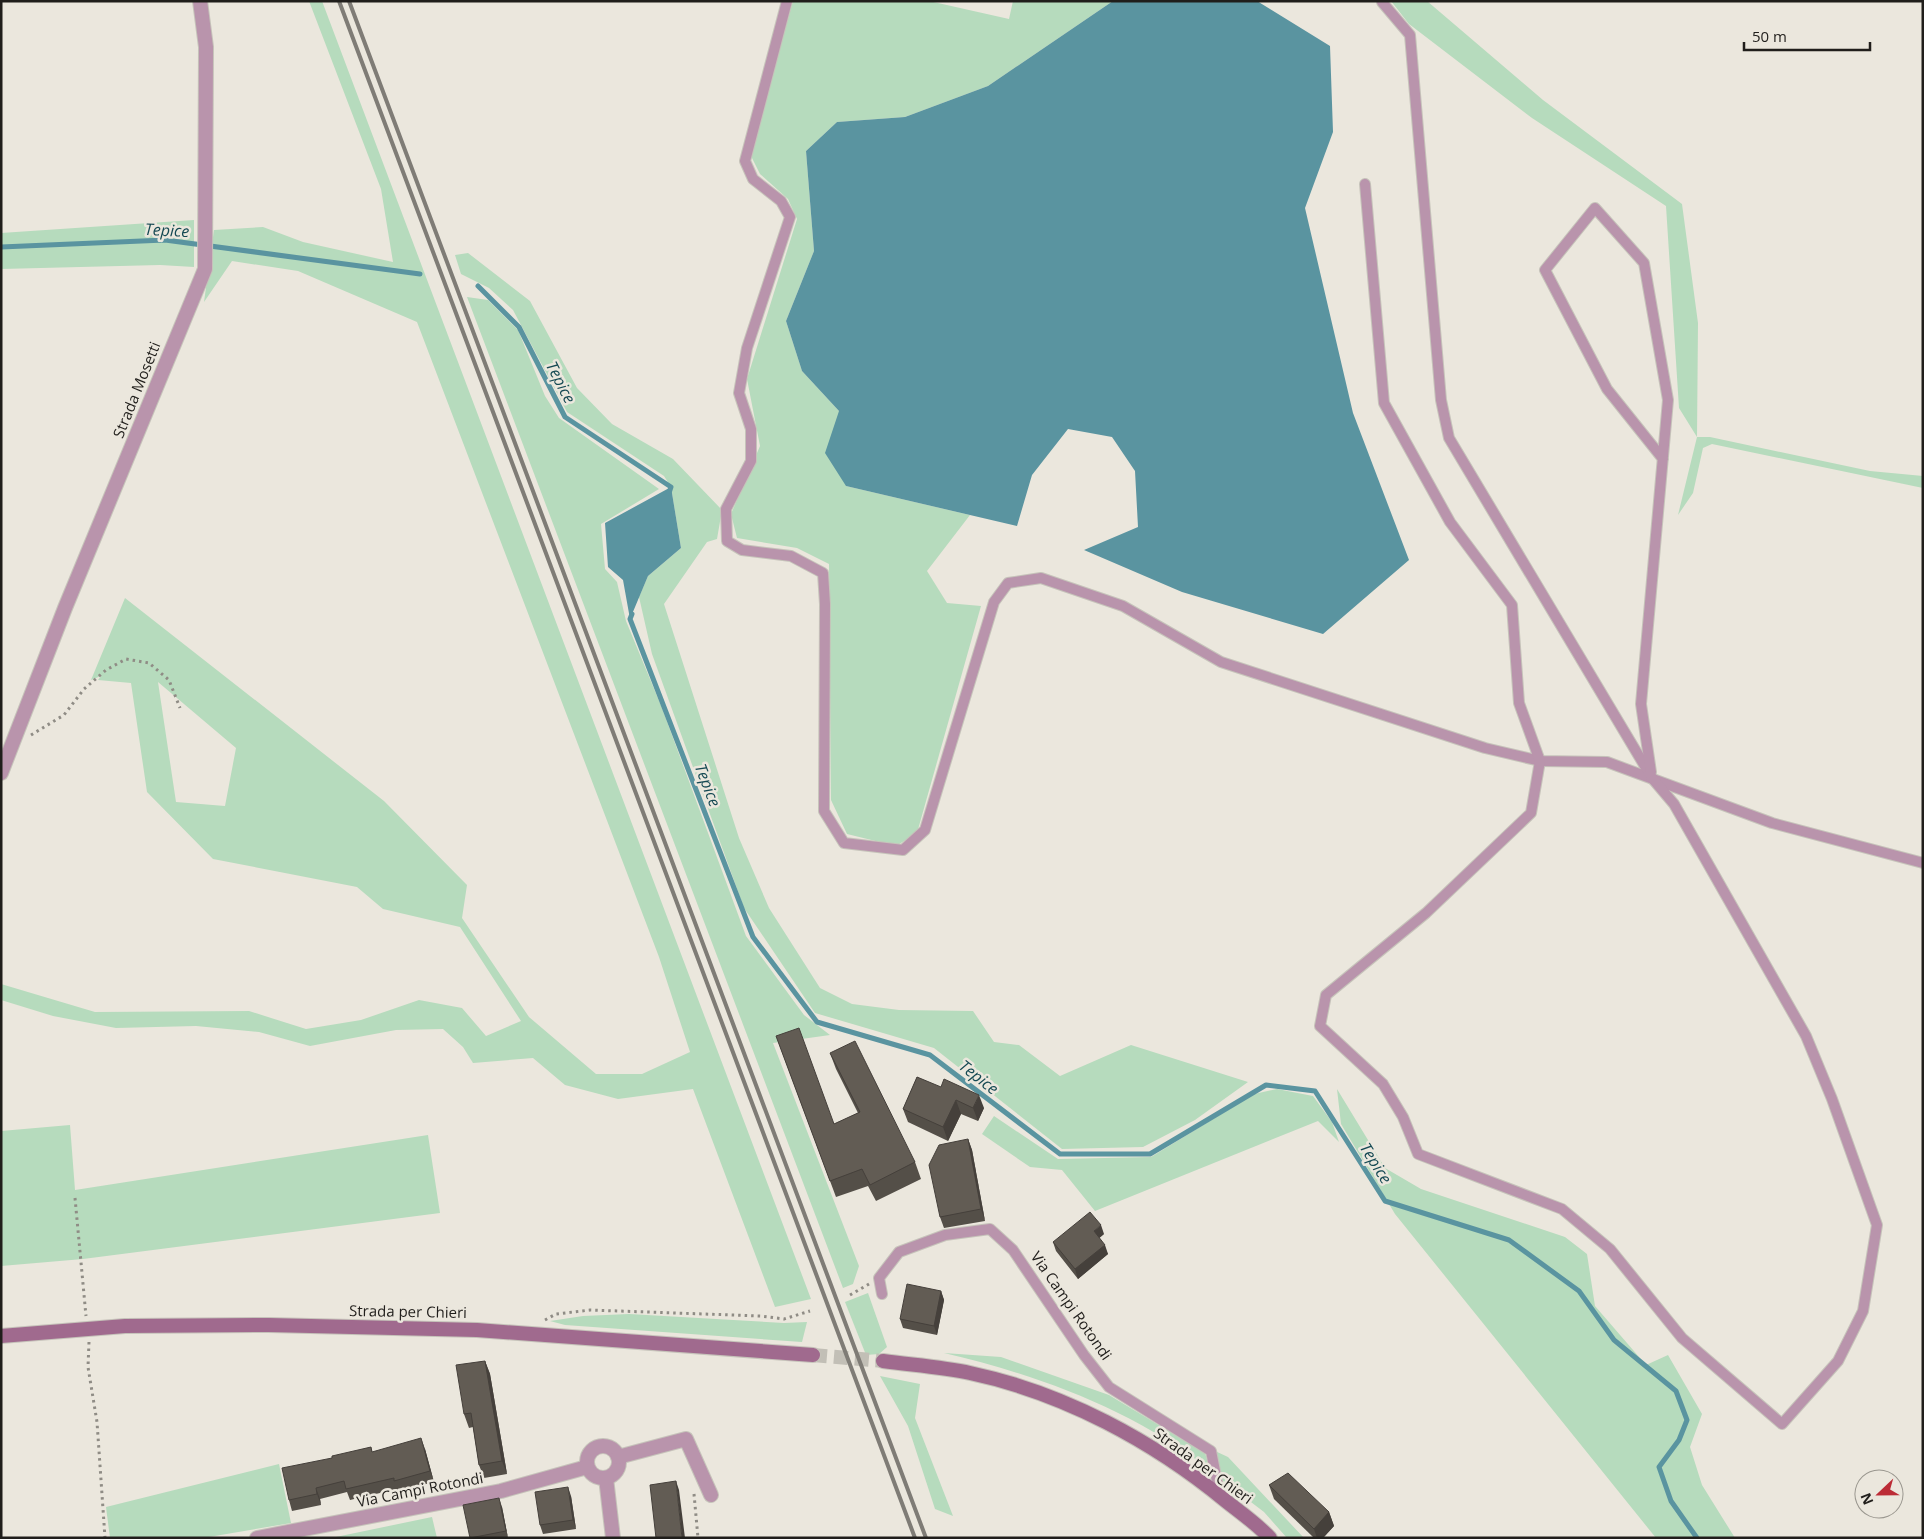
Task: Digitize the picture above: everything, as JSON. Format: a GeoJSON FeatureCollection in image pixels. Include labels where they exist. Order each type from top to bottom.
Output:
{"type":"FeatureCollection","features":[{"type":"Feature","properties":{"kind":"main road","name":"Strada per Chieri"},"geometry":{"type":"LineString","coordinates":[[1,1336],[125,1326],[269,1325],[477,1330],[813,1356]]}},
{"type":"Feature","properties":{"kind":"main road","name":"Strada per Chieri"},"geometry":{"type":"LineString","coordinates":[[884,1360],[970,1373],[1036,1392],[1099,1419],[1158,1450],[1220,1496],[1270,1538]]}},
{"type":"Feature","properties":{"kind":"street","name":"Strada Mosetti"},"geometry":{"type":"LineString","coordinates":[[1,773],[204,269],[206,47],[200,1]]}},
{"type":"Feature","properties":{"kind":"street"},"geometry":{"type":"LineString","coordinates":[[618,1457],[686,1439],[712,1495]]}},
{"type":"Feature","properties":{"kind":"street"},"geometry":{"type":"LineString","coordinates":[[599,1446],[610,1447],[618,1457],[617,1471],[606,1478],[593,1476],[587,1467],[590,1452],[599,1446]]}},
{"type":"Feature","properties":{"kind":"street","name":"Via Campi Rotondi"},"geometry":{"type":"LineString","coordinates":[[257,1538],[500,1491],[587,1467]]}},
{"type":"Feature","properties":{"kind":"street"},"geometry":{"type":"LineString","coordinates":[[606,1478],[613,1538]]}},
{"type":"Feature","properties":{"kind":"lane"},"geometry":{"type":"LineString","coordinates":[[787,1],[744,161],[753,180],[781,200],[790,217],[747,348],[739,393],[751,429],[751,461],[726,509],[727,540],[742,550],[791,556],[823,572],[825,604],[824,811],[844,843],[903,850],[925,830],[994,602],[1008,583],[1041,578],[1123,606],[1221,662],[1485,748],[1540,761],[1606,762],[1772,823],[1923,863]]}},
{"type":"Feature","properties":{"kind":"lane"},"geometry":{"type":"LineString","coordinates":[[1365,184],[1384,403],[1450,522],[1512,605],[1519,703],[1540,761],[1531,813],[1426,914],[1326,995],[1320,1026],[1383,1084],[1404,1117],[1418,1154],[1562,1209],[1610,1249],[1682,1338],[1782,1424],[1838,1361],[1863,1311],[1877,1226],[1832,1099],[1806,1036],[1674,804],[1652,778],[1449,438],[1441,400],[1410,35],[1382,2]]}},
{"type":"Feature","properties":{"kind":"lane"},"geometry":{"type":"LineString","coordinates":[[1652,778],[1641,704],[1663,459],[1668,400],[1644,263],[1595,208],[1544,270],[1607,389],[1663,459]]}},
{"type":"Feature","properties":{"kind":"lane","name":"Via Campi Rotondi"},"geometry":{"type":"LineString","coordinates":[[879,1278],[898,1252],[945,1235],[990,1230],[1013,1250],[1084,1355],[1109,1387],[1211,1451],[1220,1496]]}},
{"type":"Feature","properties":{"kind":"lane"},"geometry":{"type":"LineString","coordinates":[[879,1278],[882,1294]]}},
{"type":"Feature","properties":{"kind":"path"},"geometry":{"type":"LineString","coordinates":[[16,735],[33,735],[64,715],[84,689],[106,670],[126,659],[149,663],[169,680],[180,708]]}},
{"type":"Feature","properties":{"kind":"path"},"geometry":{"type":"LineString","coordinates":[[75,1198],[84,1310],[90,1329],[88,1367],[97,1422],[105,1538]]}},
{"type":"Feature","properties":{"kind":"path"},"geometry":{"type":"LineString","coordinates":[[850,1295],[879,1278]]}},
{"type":"Feature","properties":{"kind":"path"},"geometry":{"type":"LineString","coordinates":[[520,1333],[556,1314],[590,1310],[761,1316],[784,1319],[810,1311]]}},
{"type":"Feature","properties":{"kind":"path"},"geometry":{"type":"LineString","coordinates":[[698,1538],[693,1496],[700,1470]]}},
{"type":"Feature","properties":{"kind":"green space"},"geometry":{"type":"Polygon","coordinates":[[[309,1],[322,1],[811,1299],[775,1307],[693,1089],[618,1099],[565,1085],[533,1058],[473,1063],[463,1047],[443,1029],[396,1030],[310,1046],[259,1032],[196,1026],[116,1028],[53,1016],[1,1000],[1,984],[95,1012],[249,1011],[306,1029],[361,1020],[419,1000],[462,1008],[486,1036],[521,1021],[460,927],[383,909],[357,887],[213,859],[147,792],[131,683],[98,680],[101,676],[91,680],[125,598],[384,801],[467,885],[462,918],[529,1017],[596,1074],[642,1074],[690,1052],[659,957],[417,322],[298,271],[232,261],[204,302],[214,230],[263,227],[303,242],[393,262],[381,189],[309,1]],[[158,682],[176,802],[225,806],[236,748],[158,682]]]}},
{"type":"Feature","properties":{"kind":"green space"},"geometry":{"type":"Polygon","coordinates":[[[793,1],[929,1],[1009,19],[1013,1],[1113,1],[988,86],[905,117],[837,122],[806,151],[814,251],[786,321],[802,371],[839,411],[846,486],[970,515],[927,571],[947,603],[981,606],[917,833],[896,846],[847,834],[831,800],[829,564],[797,548],[737,538],[731,514],[760,446],[747,379],[797,219],[788,199],[760,174],[750,154],[793,1]]]}},
{"type":"Feature","properties":{"kind":"green space"},"geometry":{"type":"Polygon","coordinates":[[[1391,1],[1427,1],[1543,100],[1682,204],[1698,323],[1697,437],[1679,408],[1666,206],[1532,118],[1409,24],[1391,1]]]}},
{"type":"Feature","properties":{"kind":"green space"},"geometry":{"type":"Polygon","coordinates":[[[194,220],[194,267],[160,265],[1,269],[1,233],[194,220]]]}},
{"type":"Feature","properties":{"kind":"green space"},"geometry":{"type":"Polygon","coordinates":[[[468,253],[530,301],[577,388],[612,424],[673,459],[722,510],[717,539],[707,542],[664,604],[739,838],[769,908],[820,988],[852,1004],[899,1010],[973,1011],[994,1042],[1019,1045],[1060,1076],[1131,1045],[1248,1082],[1195,1120],[1143,1147],[1062,1149],[934,1048],[815,1013],[744,908],[652,654],[639,597],[648,576],[681,548],[671,487],[664,476],[567,412],[513,310],[489,288],[461,274],[455,255],[468,253]]]}},
{"type":"Feature","properties":{"kind":"green space"},"geometry":{"type":"Polygon","coordinates":[[[467,297],[488,300],[518,330],[545,396],[559,418],[659,489],[601,524],[605,569],[617,582],[626,621],[662,708],[746,936],[804,1015],[830,1035],[773,1043],[859,1266],[853,1284],[843,1288],[467,297]]]}},
{"type":"Feature","properties":{"kind":"green space"},"geometry":{"type":"Polygon","coordinates":[[[1697,437],[1710,437],[1870,471],[1923,476],[1923,488],[1712,444],[1703,448],[1693,493],[1678,515],[1697,437]]]}},
{"type":"Feature","properties":{"kind":"green space"},"geometry":{"type":"Polygon","coordinates":[[[1277,1089],[1313,1096],[1332,1122],[1339,1142],[1318,1121],[1095,1211],[1062,1170],[1030,1167],[982,1134],[994,1116],[1058,1159],[1151,1157],[1254,1094],[1277,1089]]]}},
{"type":"Feature","properties":{"kind":"green space"},"geometry":{"type":"Polygon","coordinates":[[[1337,1089],[1385,1168],[1421,1189],[1565,1237],[1587,1254],[1595,1306],[1646,1365],[1668,1355],[1702,1414],[1690,1447],[1702,1485],[1735,1538],[1656,1538],[1395,1214],[1341,1124],[1337,1089]]]}},
{"type":"Feature","properties":{"kind":"green space"},"geometry":{"type":"Polygon","coordinates":[[[70,1125],[75,1190],[428,1135],[440,1213],[83,1259],[1,1266],[1,1131],[70,1125]]]}},
{"type":"Feature","properties":{"kind":"green space"},"geometry":{"type":"Polygon","coordinates":[[[868,1293],[887,1347],[879,1354],[866,1355],[845,1302],[868,1293]]]}},
{"type":"Feature","properties":{"kind":"green space"},"geometry":{"type":"Polygon","coordinates":[[[629,1314],[784,1323],[807,1322],[802,1342],[565,1325],[550,1321],[583,1316],[629,1314]]]}},
{"type":"Feature","properties":{"kind":"green space"},"geometry":{"type":"Polygon","coordinates":[[[944,1353],[1001,1357],[1109,1395],[1205,1453],[1210,1470],[1149,1430],[1117,1412],[1084,1397],[1015,1372],[944,1353]]]}},
{"type":"Feature","properties":{"kind":"green space"},"geometry":{"type":"Polygon","coordinates":[[[880,1376],[920,1384],[915,1418],[953,1516],[935,1509],[908,1426],[880,1376]]]}},
{"type":"Feature","properties":{"kind":"green space"},"geometry":{"type":"Polygon","coordinates":[[[1215,1451],[1228,1457],[1304,1538],[1287,1538],[1264,1512],[1218,1477],[1215,1451]]]}},
{"type":"Feature","properties":{"kind":"green space"},"geometry":{"type":"Polygon","coordinates":[[[279,1464],[291,1523],[203,1538],[110,1538],[106,1507],[279,1464]]]}},
{"type":"Feature","properties":{"kind":"green space"},"geometry":{"type":"Polygon","coordinates":[[[432,1517],[437,1538],[331,1538],[432,1517]]]}},
{"type":"Feature","properties":{"kind":"water"},"geometry":{"type":"Polygon","coordinates":[[[1113,1],[1257,1],[1330,46],[1333,132],[1305,208],[1353,413],[1409,560],[1323,634],[1182,592],[1084,550],[1138,527],[1135,471],[1112,437],[1068,429],[1032,475],[1017,526],[846,486],[825,453],[839,411],[802,371],[786,321],[814,251],[806,151],[837,122],[905,117],[988,86],[1113,1]]]}},
{"type":"Feature","properties":{"kind":"water"},"geometry":{"type":"Polygon","coordinates":[[[671,487],[681,548],[648,576],[630,619],[623,580],[608,567],[605,523],[671,487]]]}},
{"type":"Feature","properties":{"kind":"building"},"geometry":{"type":"Polygon","coordinates":[[[799,1028],[834,1124],[860,1112],[830,1053],[855,1041],[915,1162],[870,1185],[862,1169],[830,1181],[776,1036],[799,1028]]]}},
{"type":"Feature","properties":{"kind":"building"},"geometry":{"type":"Polygon","coordinates":[[[917,1077],[941,1087],[944,1079],[979,1095],[973,1108],[956,1100],[943,1127],[903,1109],[917,1077]]]}},
{"type":"Feature","properties":{"kind":"building"},"geometry":{"type":"Polygon","coordinates":[[[968,1139],[981,1209],[940,1217],[929,1165],[939,1145],[968,1139]]]}},
{"type":"Feature","properties":{"kind":"building"},"geometry":{"type":"Polygon","coordinates":[[[1090,1212],[1101,1225],[1094,1231],[1105,1245],[1075,1269],[1053,1242],[1090,1212]]]}},
{"type":"Feature","properties":{"kind":"building"},"geometry":{"type":"Polygon","coordinates":[[[907,1284],[941,1291],[934,1326],[900,1319],[907,1284]]]}},
{"type":"Feature","properties":{"kind":"building"},"geometry":{"type":"Polygon","coordinates":[[[485,1361],[502,1461],[479,1465],[471,1413],[464,1414],[456,1365],[485,1361]]]}},
{"type":"Feature","properties":{"kind":"building"},"geometry":{"type":"Polygon","coordinates":[[[421,1438],[430,1471],[394,1481],[394,1478],[346,1489],[344,1481],[316,1488],[317,1494],[289,1500],[282,1468],[332,1458],[332,1456],[371,1447],[372,1452],[421,1438]]]}},
{"type":"Feature","properties":{"kind":"building"},"geometry":{"type":"Polygon","coordinates":[[[1288,1473],[1329,1512],[1314,1529],[1269,1485],[1288,1473]]]}},
{"type":"Feature","properties":{"kind":"building"},"geometry":{"type":"Polygon","coordinates":[[[676,1481],[682,1538],[656,1538],[650,1485],[676,1481]]]}},
{"type":"Feature","properties":{"kind":"building"},"geometry":{"type":"Polygon","coordinates":[[[568,1487],[573,1520],[540,1525],[535,1492],[568,1487]]]}},
{"type":"Feature","properties":{"kind":"building"},"geometry":{"type":"Polygon","coordinates":[[[499,1498],[506,1531],[470,1538],[463,1505],[499,1498]]]}},
{"type":"Feature","properties":{"kind":"waterway","name":"Tepice"},"geometry":{"type":"LineString","coordinates":[[1,247],[165,240],[420,274]]}},
{"type":"Feature","properties":{"kind":"waterway","name":"Tepice"},"geometry":{"type":"LineString","coordinates":[[478,286],[519,327],[565,417],[671,487],[669,493]]}},
{"type":"Feature","properties":{"kind":"waterway","name":"Tepice"},"geometry":{"type":"LineString","coordinates":[[632,614],[630,619],[753,937],[817,1022],[930,1055],[1060,1154],[1150,1154],[1266,1085],[1315,1091],[1385,1201],[1509,1240],[1579,1291],[1614,1340],[1676,1391],[1687,1420],[1679,1440],[1659,1467],[1671,1501],[1697,1538]]}},
{"type":"Feature","properties":{"kind":"tunnel"},"geometry":{"type":"LineString","coordinates":[[813,1355],[883,1361]]}},
{"type":"Feature","properties":{"kind":"railway"},"geometry":{"type":"LineString","coordinates":[[339,1],[915,1538]]}},
{"type":"Feature","properties":{"kind":"railway"},"geometry":{"type":"LineString","coordinates":[[349,1],[926,1538]]}}]}
